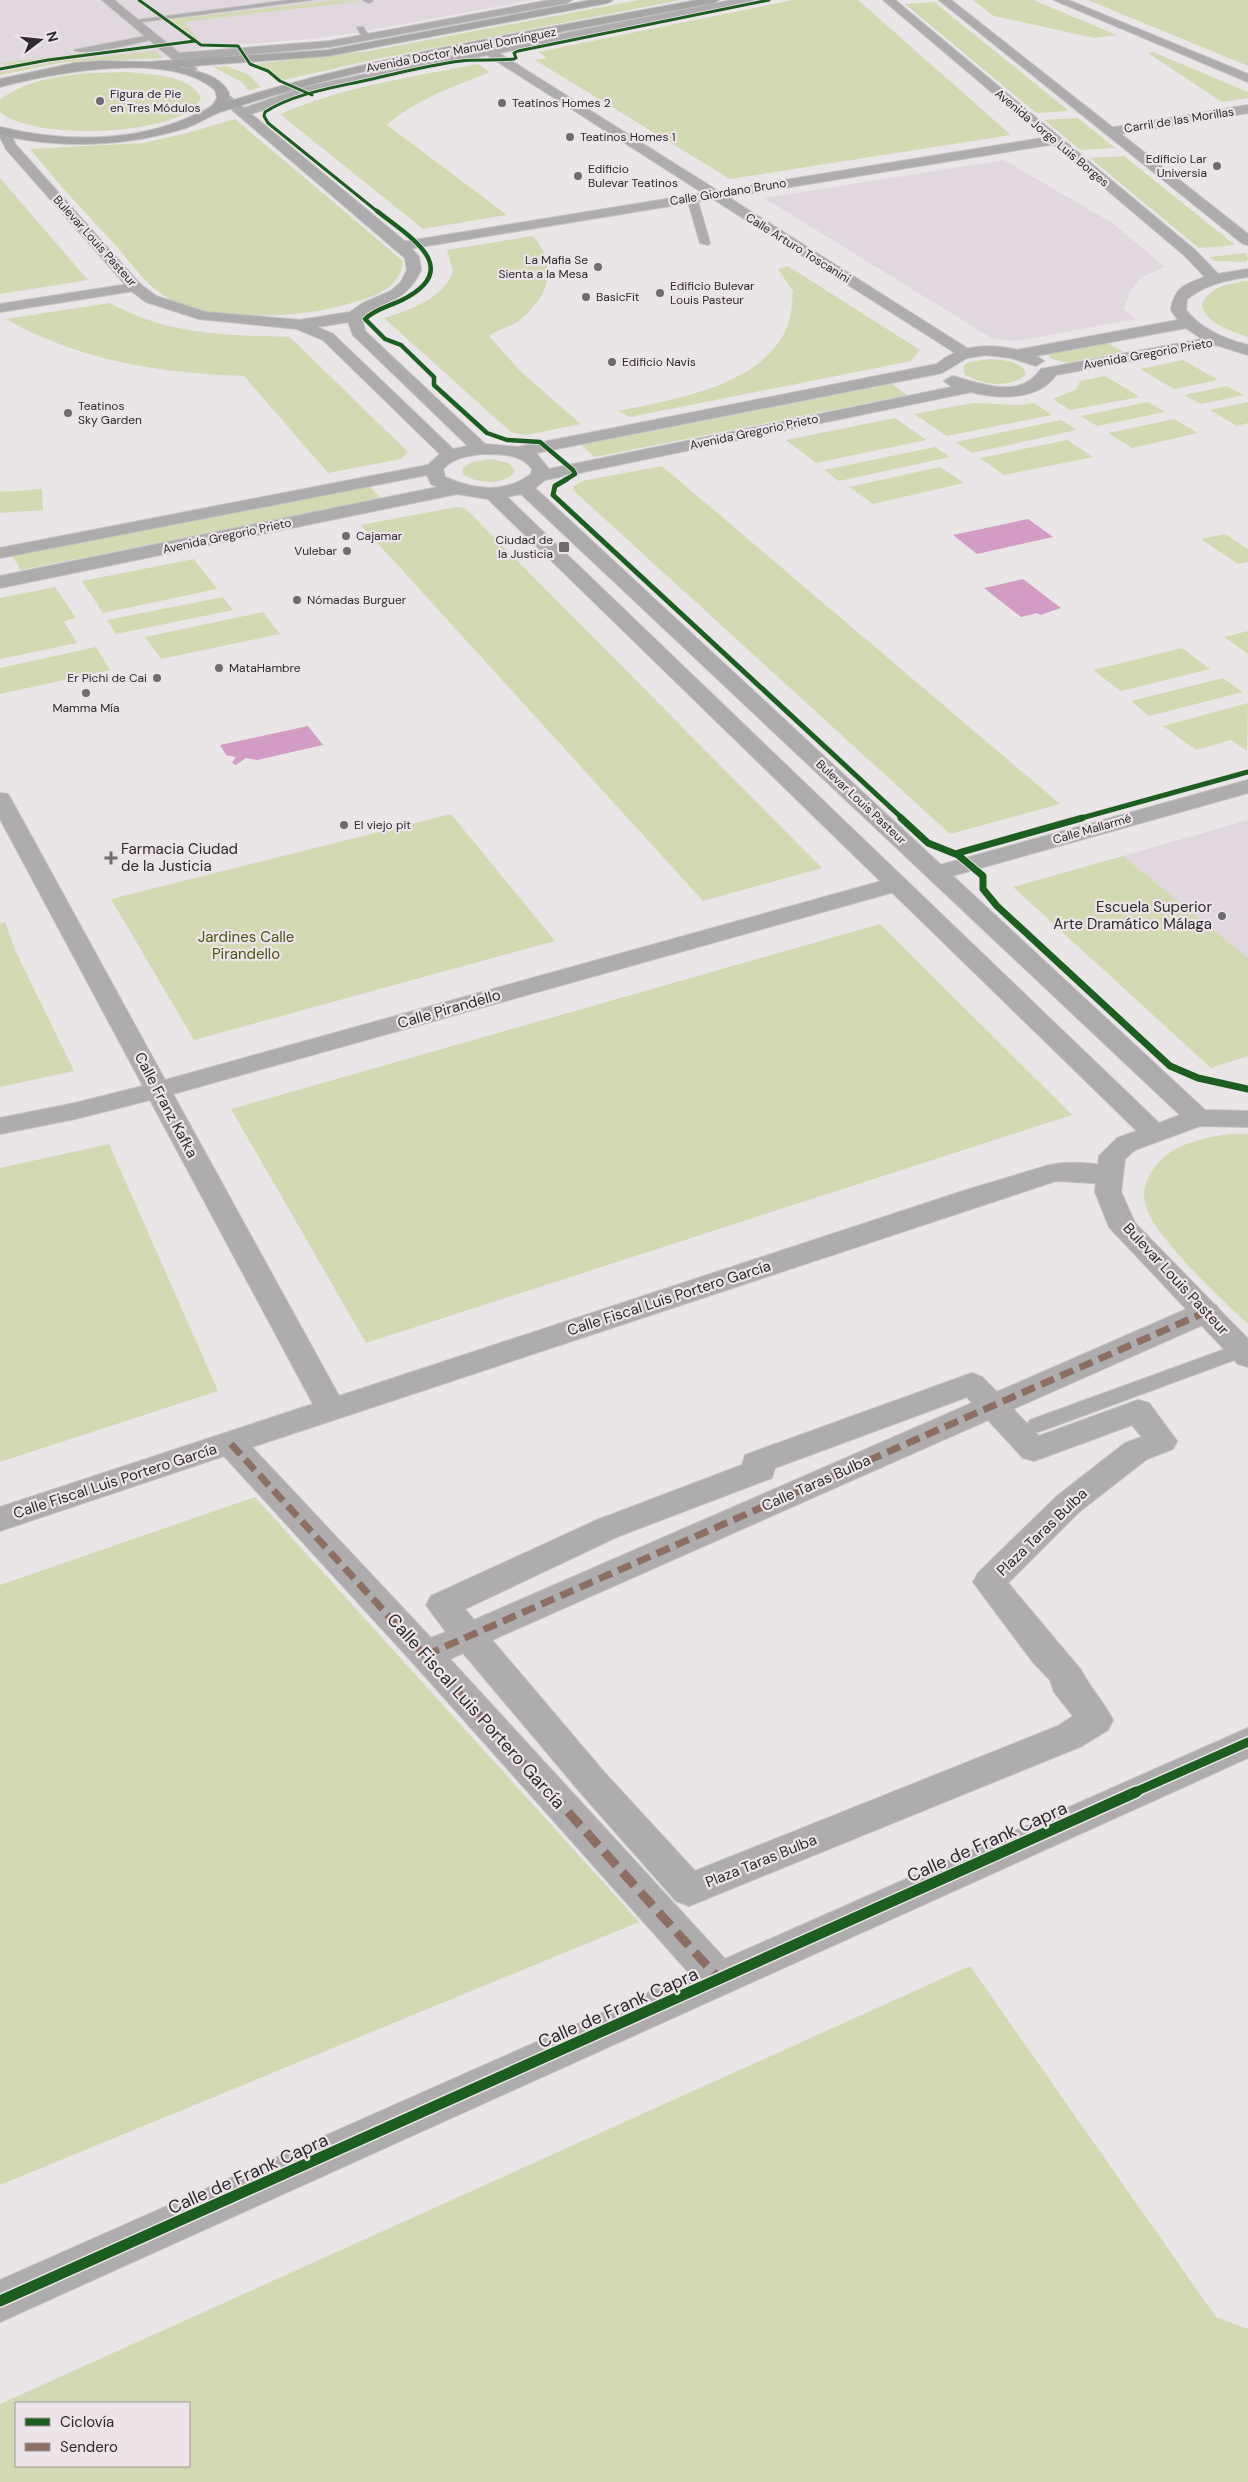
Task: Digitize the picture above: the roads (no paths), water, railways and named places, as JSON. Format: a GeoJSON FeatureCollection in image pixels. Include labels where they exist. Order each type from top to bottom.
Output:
{"type":"FeatureCollection","features":[{"type":"Feature","properties":{"kind":"main road","name":"Avenida Doctor Manuel Domínguez"},"geometry":{"type":"LineString","coordinates":[[139,66],[181,60],[328,53],[608,0]]}},
{"type":"Feature","properties":{"kind":"main road","name":"Avenida Doctor Manuel Domínguez"},"geometry":{"type":"LineString","coordinates":[[485,49],[714,0]]}},
{"type":"Feature","properties":{"kind":"main road"},"geometry":{"type":"LineString","coordinates":[[460,29],[489,18],[549,3]]}},
{"type":"Feature","properties":{"kind":"main road"},"geometry":{"type":"LineString","coordinates":[[0,83],[38,73],[78,67],[139,66],[196,75],[217,85],[233,105]]}},
{"type":"Feature","properties":{"kind":"main road"},"geometry":{"type":"LineString","coordinates":[[3,138],[30,137],[70,140],[128,136],[178,126],[212,112],[220,104],[233,105]]}},
{"type":"Feature","properties":{"kind":"street"},"geometry":{"type":"LineString","coordinates":[[107,0],[181,60],[196,75]]}},
{"type":"Feature","properties":{"kind":"street","name":"Avenida Doctor Manuel Domínguez"},"geometry":{"type":"LineString","coordinates":[[181,60],[310,46],[363,33],[567,0]]}},
{"type":"Feature","properties":{"kind":"street","name":"Avenida Doctor Manuel Domínguez"},"geometry":{"type":"LineString","coordinates":[[233,105],[309,90],[485,49],[748,0]]}},
{"type":"Feature","properties":{"kind":"street","name":"Avenida Jorge Luis Borges"},"geometry":{"type":"LineString","coordinates":[[888,0],[1190,254],[1214,278]]}},
{"type":"Feature","properties":{"kind":"street"},"geometry":{"type":"LineString","coordinates":[[944,0],[1248,241]]}},
{"type":"Feature","properties":{"kind":"street"},"geometry":{"type":"LineString","coordinates":[[1059,0],[1248,78]]}},
{"type":"Feature","properties":{"kind":"street","name":"Calle Arturo Toscanini"},"geometry":{"type":"LineString","coordinates":[[485,49],[965,353]]}},
{"type":"Feature","properties":{"kind":"street","name":"Bulevar Louis Pasteur"},"geometry":{"type":"LineString","coordinates":[[3,138],[135,286],[152,299],[204,316],[300,325],[354,316],[368,306],[396,294],[407,284],[414,270],[412,258],[402,246],[233,105]]}},
{"type":"Feature","properties":{"kind":"street","name":"Carril de las Morillas"},"geometry":{"type":"LineString","coordinates":[[1109,132],[1248,109]]}},
{"type":"Feature","properties":{"kind":"street","name":"Calle Giordano Bruno"},"geometry":{"type":"LineString","coordinates":[[402,246],[1055,140]]}},
{"type":"Feature","properties":{"kind":"street"},"geometry":{"type":"LineString","coordinates":[[1248,273],[1214,278],[1193,287],[1180,297],[1178,310],[1187,323],[1219,340],[1248,350]]}},
{"type":"Feature","properties":{"kind":"street"},"geometry":{"type":"LineString","coordinates":[[0,308],[135,286]]}},
{"type":"Feature","properties":{"kind":"street"},"geometry":{"type":"LineString","coordinates":[[354,316],[358,332],[481,449]]}},
{"type":"Feature","properties":{"kind":"street","name":"Avenida Gregorio Prieto"},"geometry":{"type":"LineString","coordinates":[[1020,354],[1187,323]]}},
{"type":"Feature","properties":{"kind":"street","name":"Bulevar Louis Pasteur"},"geometry":{"type":"LineString","coordinates":[[300,325],[328,337],[450,454]]}},
{"type":"Feature","properties":{"kind":"street","name":"Avenida Gregorio Prieto"},"geometry":{"type":"LineString","coordinates":[[1047,372],[1219,340]]}},
{"type":"Feature","properties":{"kind":"street"},"geometry":{"type":"LineString","coordinates":[[990,351],[1020,354],[1041,364],[1047,372],[1048,375],[1039,385],[1020,390],[998,392],[969,388],[949,380],[942,368],[950,359],[965,353],[990,351]]}},
{"type":"Feature","properties":{"kind":"street","name":"Avenida Gregorio Prieto"},"geometry":{"type":"LineString","coordinates":[[517,452],[942,368]]}},
{"type":"Feature","properties":{"kind":"street","name":"Avenida Gregorio Prieto"},"geometry":{"type":"LineString","coordinates":[[0,582],[455,489],[492,493],[532,481],[969,388]]}},
{"type":"Feature","properties":{"kind":"street"},"geometry":{"type":"LineString","coordinates":[[455,489],[437,480],[434,469],[437,463],[450,454],[481,449],[517,452]]}},
{"type":"Feature","properties":{"kind":"street","name":"Bulevar Louis Pasteur"},"geometry":{"type":"LineString","coordinates":[[517,452],[538,462],[541,469],[532,481],[937,873],[1198,1118]]}},
{"type":"Feature","properties":{"kind":"street","name":"Avenida Gregorio Prieto"},"geometry":{"type":"LineString","coordinates":[[0,553],[434,469]]}},
{"type":"Feature","properties":{"kind":"street"},"geometry":{"type":"LineString","coordinates":[[492,493],[1154,1133]]}},
{"type":"Feature","properties":{"kind":"street","name":"Calle Mallarmé"},"geometry":{"type":"LineString","coordinates":[[937,873],[1248,786]]}},
{"type":"Feature","properties":{"kind":"street","name":"Calle Franz Kafka"},"geometry":{"type":"LineString","coordinates":[[0,800],[332,1411]]}},
{"type":"Feature","properties":{"kind":"street","name":"Calle Pirandello"},"geometry":{"type":"LineString","coordinates":[[0,1126],[75,1111],[158,1090],[897,884]]}},
{"type":"Feature","properties":{"kind":"street","name":"Bulevar Louis Pasteur"},"geometry":{"type":"LineString","coordinates":[[1245,1353],[1124,1227],[1108,1192],[1112,1156],[1126,1144],[1198,1118],[1248,1119]]}},
{"type":"Feature","properties":{"kind":"street","name":"Calle Fiscal Luis Portero García"},"geometry":{"type":"LineString","coordinates":[[0,1519],[1046,1174],[1055,1172],[1110,1175]]}},
{"type":"Feature","properties":{"kind":"street","name":"Calle Taras Bulba"},"geometry":{"type":"LineString","coordinates":[[426,1655],[1206,1312]]}},
{"type":"Feature","properties":{"kind":"street","name":"Plaza Taras Bulba"},"geometry":{"type":"LineString","coordinates":[[972,1384],[992,1406],[1034,1450],[1138,1411],[1162,1441],[1136,1451],[1088,1487],[1068,1504],[990,1582],[1044,1652],[1052,1658],[1069,1680],[1066,1682],[1096,1720],[1070,1736],[689,1890],[592,1782],[442,1605],[608,1528],[761,1470],[756,1464],[972,1384]]}},
{"type":"Feature","properties":{"kind":"street","name":"Calle Fiscal Luis Portero García"},"geometry":{"type":"LineString","coordinates":[[231,1444],[426,1655],[718,1979]]}},
{"type":"Feature","properties":{"kind":"street","name":"Calle de Frank Capra"},"geometry":{"type":"LineString","coordinates":[[0,2301],[1248,1742]]}},
{"type":"Feature","properties":{"kind":"lane"},"geometry":{"type":"LineString","coordinates":[[133,21],[308,0]]}},
{"type":"Feature","properties":{"kind":"lane"},"geometry":{"type":"LineString","coordinates":[[78,50],[104,47],[151,37]]}},
{"type":"Feature","properties":{"kind":"lane"},"geometry":{"type":"LineString","coordinates":[[692,198],[705,243]]}},
{"type":"Feature","properties":{"kind":"lane"},"geometry":{"type":"LineString","coordinates":[[1037,1425],[1245,1353]]}},
{"type":"Feature","properties":{"kind":"place","name":"Figura de Pie en Tres Módulos"},"geometry":{"type":"Point","coordinates":[100,101]}},
{"type":"Feature","properties":{"kind":"place","name":"Teatinos Homes 2"},"geometry":{"type":"Point","coordinates":[502,103]}},
{"type":"Feature","properties":{"kind":"place","name":"Teatinos Homes 1"},"geometry":{"type":"Point","coordinates":[570,137]}},
{"type":"Feature","properties":{"kind":"place","name":"Edificio Lar Universia"},"geometry":{"type":"Point","coordinates":[1217,166]}},
{"type":"Feature","properties":{"kind":"place","name":"Edificio Bulevar Teatinos"},"geometry":{"type":"Point","coordinates":[578,176]}},
{"type":"Feature","properties":{"kind":"place","name":"La Mafia Se Sienta a la Mesa"},"geometry":{"type":"Point","coordinates":[598,267]}},
{"type":"Feature","properties":{"kind":"place","name":"Edificio Bulevar Louis Pasteur"},"geometry":{"type":"Point","coordinates":[660,293]}},
{"type":"Feature","properties":{"kind":"place","name":"BasicFit"},"geometry":{"type":"Point","coordinates":[586,297]}},
{"type":"Feature","properties":{"kind":"place","name":"Edificio Navis"},"geometry":{"type":"Point","coordinates":[612,362]}},
{"type":"Feature","properties":{"kind":"place","name":"Teatinos Sky Garden"},"geometry":{"type":"Point","coordinates":[68,413]}},
{"type":"Feature","properties":{"kind":"place","name":"Cajamar"},"geometry":{"type":"Point","coordinates":[346,536]}},
{"type":"Feature","properties":{"kind":"place","name":"Ciudad de la Justicia"},"geometry":{"type":"Point","coordinates":[564,547]}},
{"type":"Feature","properties":{"kind":"place","name":"Vulebar"},"geometry":{"type":"Point","coordinates":[347,551]}},
{"type":"Feature","properties":{"kind":"place","name":"Nómadas Burguer"},"geometry":{"type":"Point","coordinates":[297,600]}},
{"type":"Feature","properties":{"kind":"place","name":"MataHambre"},"geometry":{"type":"Point","coordinates":[219,668]}},
{"type":"Feature","properties":{"kind":"place","name":"Er Pichi de Cai"},"geometry":{"type":"Point","coordinates":[157,678]}},
{"type":"Feature","properties":{"kind":"place","name":"Mamma Mía"},"geometry":{"type":"Point","coordinates":[86,693]}},
{"type":"Feature","properties":{"kind":"place","name":"El viejo pit"},"geometry":{"type":"Point","coordinates":[344,825]}},
{"type":"Feature","properties":{"kind":"place","name":"Farmacia Ciudad de la Justicia"},"geometry":{"type":"Point","coordinates":[111,858]}},
{"type":"Feature","properties":{"kind":"place","name":"Escuela Superior Arte Dramático Málaga"},"geometry":{"type":"Point","coordinates":[1222,916]}},
{"type":"Feature","properties":{"kind":"park label","name":"Jardines Calle Pirandello"},"geometry":{"type":"Point","coordinates":[246,946]}}]}
